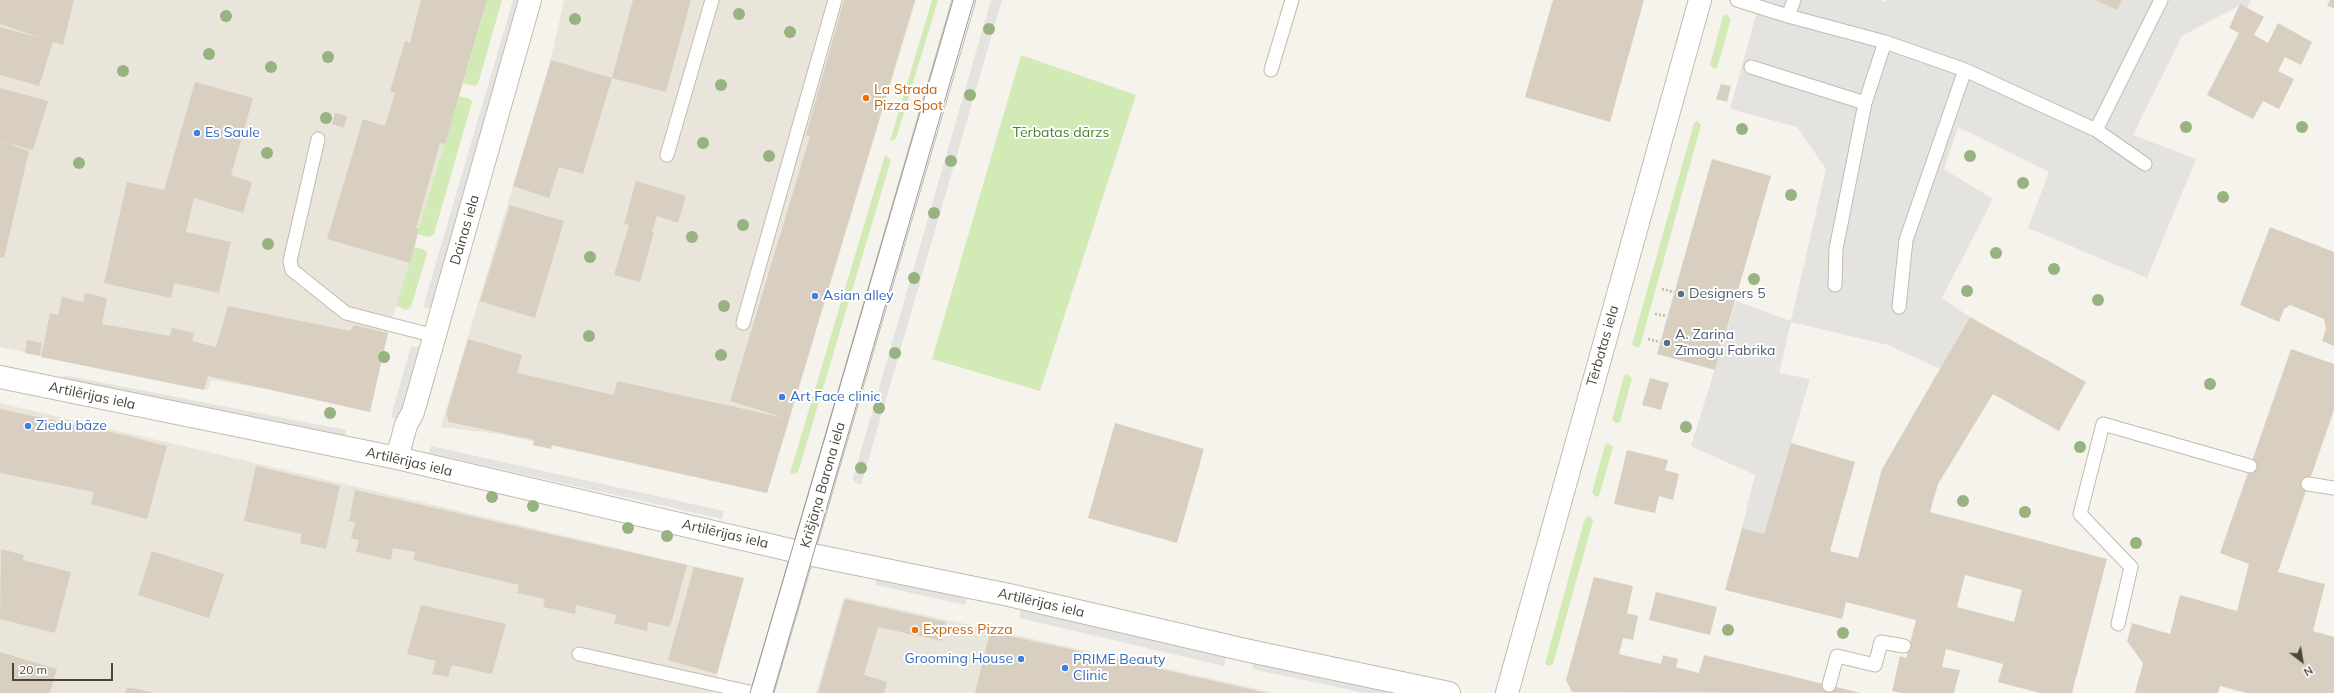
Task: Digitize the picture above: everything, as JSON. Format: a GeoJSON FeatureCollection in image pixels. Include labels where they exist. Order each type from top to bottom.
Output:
{"type":"FeatureCollection","features":[{"type":"Feature","properties":{"kind":"street","name":"Dainas iela"},"geometry":{"type":"LineString","coordinates":[[397,458],[434,336],[530,0]]}},
{"type":"Feature","properties":{"kind":"street","name":"Krišjāņa Barona iela"},"geometry":{"type":"LineString","coordinates":[[762,693],[964,0]]}},
{"type":"Feature","properties":{"kind":"street","name":"Tērbatas iela"},"geometry":{"type":"LineString","coordinates":[[1507,693],[1700,0]]}},
{"type":"Feature","properties":{"kind":"street","name":"Artilērijas iela"},"geometry":{"type":"LineString","coordinates":[[0,377],[397,458],[803,553],[1009,595],[1245,650],[1449,693]]}},
{"type":"Feature","properties":{"kind":"lane"},"geometry":{"type":"LineString","coordinates":[[667,155],[712,0]]}},
{"type":"Feature","properties":{"kind":"lane"},"geometry":{"type":"LineString","coordinates":[[743,323],[835,0]]}},
{"type":"Feature","properties":{"kind":"lane"},"geometry":{"type":"LineString","coordinates":[[1271,70],[1292,0]]}},
{"type":"Feature","properties":{"kind":"lane"},"geometry":{"type":"LineString","coordinates":[[1737,0],[1788,16],[1885,42],[1965,70],[2096,130],[2145,164]]}},
{"type":"Feature","properties":{"kind":"lane"},"geometry":{"type":"LineString","coordinates":[[1788,16],[1794,0]]}},
{"type":"Feature","properties":{"kind":"lane"},"geometry":{"type":"LineString","coordinates":[[2096,130],[2161,0]]}},
{"type":"Feature","properties":{"kind":"lane"},"geometry":{"type":"LineString","coordinates":[[1834,285],[1836,249],[1865,103],[1885,42]]}},
{"type":"Feature","properties":{"kind":"lane"},"geometry":{"type":"LineString","coordinates":[[1751,68],[1865,103]]}},
{"type":"Feature","properties":{"kind":"lane"},"geometry":{"type":"LineString","coordinates":[[1899,307],[1906,240],[1965,70]]}},
{"type":"Feature","properties":{"kind":"lane"},"geometry":{"type":"LineString","coordinates":[[318,140],[290,261],[292,270],[346,313],[434,336]]}},
{"type":"Feature","properties":{"kind":"lane"},"geometry":{"type":"LineString","coordinates":[[2118,624],[2131,567],[2080,514],[2103,424],[2250,466]]}},
{"type":"Feature","properties":{"kind":"lane"},"geometry":{"type":"LineString","coordinates":[[2308,484],[2334,488]]}},
{"type":"Feature","properties":{"kind":"lane"},"geometry":{"type":"LineString","coordinates":[[1829,685],[1837,656],[1875,665],[1881,642],[1904,646]]}},
{"type":"Feature","properties":{"kind":"lane"},"geometry":{"type":"LineString","coordinates":[[579,654],[754,693]]}},
{"type":"Feature","properties":{"kind":"path"},"geometry":{"type":"LineString","coordinates":[[1662,289],[1674,292]]}},
{"type":"Feature","properties":{"kind":"path"},"geometry":{"type":"LineString","coordinates":[[1655,314],[1667,316]]}},
{"type":"Feature","properties":{"kind":"path"},"geometry":{"type":"LineString","coordinates":[[1648,339],[1660,342]]}},
{"type":"Feature","properties":{"kind":"shaded area"},"geometry":{"type":"Polygon","coordinates":[[[0,0],[487,0],[367,405],[211,380],[208,390],[0,347],[0,0]]]}},
{"type":"Feature","properties":{"kind":"shaded area"},"geometry":{"type":"Polygon","coordinates":[[[513,0],[523,0],[432,310],[423,307],[513,0]]]}},
{"type":"Feature","properties":{"kind":"shaded area"},"geometry":{"type":"Polygon","coordinates":[[[564,0],[916,0],[767,493],[499,434],[441,427],[551,59],[564,0]]]}},
{"type":"Feature","properties":{"kind":"shaded area"},"geometry":{"type":"Polygon","coordinates":[[[991,0],[1002,0],[861,485],[854,482],[853,478],[991,0]]]}},
{"type":"Feature","properties":{"kind":"shaded area"},"geometry":{"type":"Polygon","coordinates":[[[1760,0],[1880,0],[1886,2],[1886,0],[2095,0],[2117,10],[2122,0],[2251,0],[2247,8],[2240,5],[2182,36],[2133,135],[2196,159],[2147,278],[2028,228],[2049,172],[1958,127],[1944,169],[1993,199],[1942,298],[1970,317],[1940,369],[1888,345],[1791,322],[1779,373],[1810,379],[1764,534],[1742,528],[1755,475],[1691,446],[1736,301],[1791,321],[1826,169],[1797,127],[1730,109],[1760,0]]]}},
{"type":"Feature","properties":{"kind":"shaded area"},"geometry":{"type":"Polygon","coordinates":[[[411,346],[421,348],[401,420],[391,417],[411,346]]]}},
{"type":"Feature","properties":{"kind":"shaded area"},"geometry":{"type":"Polygon","coordinates":[[[63,375],[346,430],[345,438],[62,382],[63,375]]]}},
{"type":"Feature","properties":{"kind":"shaded area"},"geometry":{"type":"Polygon","coordinates":[[[0,403],[744,578],[711,693],[0,693],[0,403]]]}},
{"type":"Feature","properties":{"kind":"shaded area"},"geometry":{"type":"Polygon","coordinates":[[[431,446],[724,511],[722,519],[429,453],[431,446]]]}},
{"type":"Feature","properties":{"kind":"shaded area"},"geometry":{"type":"Polygon","coordinates":[[[878,574],[968,593],[965,605],[875,585],[878,574]]]}},
{"type":"Feature","properties":{"kind":"shaded area"},"geometry":{"type":"Polygon","coordinates":[[[844,597],[1276,693],[816,693],[844,597]]]}},
{"type":"Feature","properties":{"kind":"shaded area"},"geometry":{"type":"Polygon","coordinates":[[[1021,606],[1227,654],[1224,666],[1019,618],[1021,606]]]}},
{"type":"Feature","properties":{"kind":"shaded area"},"geometry":{"type":"Polygon","coordinates":[[[1254,658],[1416,693],[1365,693],[1252,669],[1254,658]]]}},
{"type":"Feature","properties":{"kind":"green space"},"geometry":{"type":"Polygon","coordinates":[[[487,0],[502,0],[478,84],[474,86],[463,83],[487,0]]]}},
{"type":"Feature","properties":{"kind":"green space"},"geometry":{"type":"Polygon","coordinates":[[[932,0],[938,0],[896,139],[890,141],[932,0]]]}},
{"type":"Feature","properties":{"kind":"green space"},"geometry":{"type":"Polygon","coordinates":[[[1726,14],[1731,19],[1717,68],[1714,69],[1710,65],[1723,16],[1726,14]]]}},
{"type":"Feature","properties":{"kind":"green space","name":"Tērbatas dārzs"},"geometry":{"type":"Polygon","coordinates":[[[1021,55],[1136,95],[1040,391],[932,359],[1021,55]]]}},
{"type":"Feature","properties":{"kind":"green space"},"geometry":{"type":"Polygon","coordinates":[[[459,96],[470,99],[472,102],[434,234],[430,237],[417,234],[459,96]]]}},
{"type":"Feature","properties":{"kind":"green space"},"geometry":{"type":"Polygon","coordinates":[[[1697,121],[1701,125],[1640,346],[1637,348],[1632,344],[1694,123],[1697,121]]]}},
{"type":"Feature","properties":{"kind":"green space"},"geometry":{"type":"Polygon","coordinates":[[[885,155],[891,160],[798,472],[793,474],[790,473],[885,155]]]}},
{"type":"Feature","properties":{"kind":"green space"},"geometry":{"type":"Polygon","coordinates":[[[414,247],[425,250],[427,254],[411,307],[406,310],[396,306],[414,247]]]}},
{"type":"Feature","properties":{"kind":"green space"},"geometry":{"type":"Polygon","coordinates":[[[1627,374],[1632,378],[1620,422],[1616,423],[1612,420],[1624,376],[1627,374]]]}},
{"type":"Feature","properties":{"kind":"green space"},"geometry":{"type":"Polygon","coordinates":[[[1608,443],[1613,447],[1599,496],[1596,497],[1592,493],[1605,445],[1608,443]]]}},
{"type":"Feature","properties":{"kind":"green space"},"geometry":{"type":"Polygon","coordinates":[[[1590,516],[1593,521],[1553,664],[1549,666],[1545,664],[1585,518],[1590,516]]]}},
{"type":"Feature","properties":{"kind":"building"},"geometry":{"type":"Polygon","coordinates":[[[0,0],[74,0],[63,45],[53,42],[39,86],[0,75],[0,27],[41,38],[0,24],[0,0]]]}},
{"type":"Feature","properties":{"kind":"building"},"geometry":{"type":"Polygon","coordinates":[[[421,0],[487,0],[445,144],[440,143],[416,228],[419,229],[410,263],[327,239],[363,119],[385,126],[395,93],[390,91],[405,41],[410,43],[421,0]]]}},
{"type":"Feature","properties":{"kind":"building"},"geometry":{"type":"Polygon","coordinates":[[[633,0],[691,0],[666,92],[612,78],[633,0]]]}},
{"type":"Feature","properties":{"kind":"building"},"geometry":{"type":"Polygon","coordinates":[[[844,0],[915,0],[767,493],[552,445],[551,449],[533,445],[534,440],[449,422],[446,414],[468,339],[522,355],[517,373],[614,395],[617,381],[785,418],[730,401],[810,136],[806,135],[844,0]]]}},
{"type":"Feature","properties":{"kind":"building"},"geometry":{"type":"Polygon","coordinates":[[[1553,0],[1644,0],[1610,122],[1525,97],[1553,0]]]}},
{"type":"Feature","properties":{"kind":"building"},"geometry":{"type":"Polygon","coordinates":[[[2095,0],[2122,0],[2117,10],[2095,0]]]}},
{"type":"Feature","properties":{"kind":"building"},"geometry":{"type":"Polygon","coordinates":[[[2330,0],[2334,0],[2334,8],[2327,6],[2330,0]]]}},
{"type":"Feature","properties":{"kind":"building"},"geometry":{"type":"Polygon","coordinates":[[[2240,4],[2264,17],[2254,35],[2268,43],[2278,23],[2312,42],[2301,65],[2285,57],[2278,71],[2294,79],[2279,109],[2263,101],[2253,119],[2207,95],[2239,33],[2229,28],[2240,4]]]}},
{"type":"Feature","properties":{"kind":"building"},"geometry":{"type":"Polygon","coordinates":[[[551,60],[612,78],[583,174],[559,167],[549,198],[513,186],[551,60]]]}},
{"type":"Feature","properties":{"kind":"building"},"geometry":{"type":"Polygon","coordinates":[[[195,82],[253,98],[231,175],[252,182],[243,213],[194,198],[186,232],[231,242],[219,293],[174,283],[171,298],[104,283],[127,182],[164,190],[195,82]]]}},
{"type":"Feature","properties":{"kind":"building"},"geometry":{"type":"Polygon","coordinates":[[[1721,84],[1731,86],[1727,102],[1716,99],[1721,84]]]}},
{"type":"Feature","properties":{"kind":"building"},"geometry":{"type":"Polygon","coordinates":[[[0,88],[48,101],[33,150],[0,141],[0,88]]]}},
{"type":"Feature","properties":{"kind":"building"},"geometry":{"type":"Polygon","coordinates":[[[335,113],[347,116],[344,128],[332,124],[335,113]]]}},
{"type":"Feature","properties":{"kind":"building"},"geometry":{"type":"Polygon","coordinates":[[[0,141],[29,151],[4,258],[0,257],[0,141]]]}},
{"type":"Feature","properties":{"kind":"building"},"geometry":{"type":"Polygon","coordinates":[[[1712,159],[1771,176],[1715,370],[1657,354],[1712,159]]]}},
{"type":"Feature","properties":{"kind":"building"},"geometry":{"type":"Polygon","coordinates":[[[636,181],[686,196],[678,223],[657,216],[640,282],[614,275],[629,225],[624,224],[636,181]]]}},
{"type":"Feature","properties":{"kind":"building"},"geometry":{"type":"Polygon","coordinates":[[[510,205],[564,221],[535,318],[480,301],[510,205]]]}},
{"type":"Feature","properties":{"kind":"building"},"geometry":{"type":"Polygon","coordinates":[[[2270,227],[2334,252],[2334,346],[2322,341],[2326,329],[2324,319],[2290,305],[2284,309],[2279,322],[2240,305],[2270,227]]]}},
{"type":"Feature","properties":{"kind":"building"},"geometry":{"type":"Polygon","coordinates":[[[85,293],[107,298],[102,324],[170,336],[172,328],[194,333],[192,341],[216,347],[228,306],[350,331],[354,325],[388,333],[370,412],[208,376],[204,390],[41,357],[50,313],[58,315],[62,297],[83,302],[85,293]]]}},
{"type":"Feature","properties":{"kind":"building"},"geometry":{"type":"Polygon","coordinates":[[[1970,317],[2086,382],[2059,431],[1993,394],[1938,484],[1930,512],[2107,559],[2072,693],[2040,693],[1998,682],[2003,664],[1946,649],[1942,667],[1960,670],[1954,693],[1902,693],[1892,691],[1900,656],[1906,658],[1916,620],[1846,602],[1842,619],[1725,590],[1742,528],[1764,534],[1791,443],[1855,462],[1830,551],[1858,558],[1882,469],[1970,317]],[[1965,575],[1957,607],[2014,622],[2022,590],[1965,575]]]}},
{"type":"Feature","properties":{"kind":"building"},"geometry":{"type":"Polygon","coordinates":[[[27,340],[42,343],[40,356],[25,353],[27,340]]]}},
{"type":"Feature","properties":{"kind":"building"},"geometry":{"type":"Polygon","coordinates":[[[2291,349],[2334,364],[2334,410],[2278,572],[2325,584],[2313,631],[2334,637],[2334,693],[2246,693],[2220,686],[2218,693],[2135,693],[2143,663],[2127,641],[2132,623],[2170,634],[2180,595],[2237,611],[2249,564],[2220,553],[2291,349]]]}},
{"type":"Feature","properties":{"kind":"building"},"geometry":{"type":"Polygon","coordinates":[[[1650,378],[1669,383],[1661,410],[1642,405],[1650,378]]]}},
{"type":"Feature","properties":{"kind":"building"},"geometry":{"type":"Polygon","coordinates":[[[0,409],[111,432],[167,446],[147,519],[91,504],[94,492],[0,473],[0,409]]]}},
{"type":"Feature","properties":{"kind":"building"},"geometry":{"type":"Polygon","coordinates":[[[1115,423],[1204,449],[1177,543],[1088,518],[1115,423]]]}},
{"type":"Feature","properties":{"kind":"building"},"geometry":{"type":"Polygon","coordinates":[[[1627,450],[1668,460],[1665,470],[1679,474],[1673,500],[1659,496],[1655,513],[1614,504],[1627,450]]]}},
{"type":"Feature","properties":{"kind":"building"},"geometry":{"type":"Polygon","coordinates":[[[256,466],[340,486],[326,549],[300,543],[302,534],[244,521],[256,466]]]}},
{"type":"Feature","properties":{"kind":"building"},"geometry":{"type":"Polygon","coordinates":[[[355,490],[687,565],[670,627],[648,622],[647,631],[614,623],[617,615],[576,605],[575,614],[543,607],[545,599],[517,593],[519,585],[413,560],[415,552],[393,548],[391,560],[356,552],[359,540],[351,538],[355,522],[349,521],[355,490]]]}},
{"type":"Feature","properties":{"kind":"building"},"geometry":{"type":"Polygon","coordinates":[[[1,549],[24,555],[23,560],[71,572],[55,633],[0,619],[1,549]]]}},
{"type":"Feature","properties":{"kind":"building"},"geometry":{"type":"Polygon","coordinates":[[[152,551],[224,574],[209,618],[138,595],[152,551]]]}},
{"type":"Feature","properties":{"kind":"building"},"geometry":{"type":"Polygon","coordinates":[[[694,567],[744,578],[717,674],[668,660],[694,567]]]}},
{"type":"Feature","properties":{"kind":"building"},"geometry":{"type":"Polygon","coordinates":[[[1594,577],[1633,586],[1627,613],[1638,616],[1633,640],[1623,638],[1619,654],[1661,664],[1663,655],[1678,659],[1676,667],[1699,673],[1704,655],[1861,693],[1572,692],[1566,680],[1594,577]]]}},
{"type":"Feature","properties":{"kind":"building"},"geometry":{"type":"Polygon","coordinates":[[[1656,592],[1717,607],[1710,635],[1649,620],[1656,592]]]}},
{"type":"Feature","properties":{"kind":"building"},"geometry":{"type":"Polygon","coordinates":[[[845,599],[946,622],[942,641],[878,627],[864,675],[887,682],[884,693],[818,693],[845,599]]]}},
{"type":"Feature","properties":{"kind":"building"},"geometry":{"type":"Polygon","coordinates":[[[421,605],[506,624],[492,674],[452,665],[448,677],[432,674],[436,661],[407,654],[421,605]]]}},
{"type":"Feature","properties":{"kind":"building"},"geometry":{"type":"Polygon","coordinates":[[[990,632],[1107,657],[1267,693],[975,693],[990,632]]]}},
{"type":"Feature","properties":{"kind":"building"},"geometry":{"type":"Polygon","coordinates":[[[0,652],[57,669],[50,693],[0,693],[0,652]]]}},
{"type":"Feature","properties":{"kind":"building"},"geometry":{"type":"Polygon","coordinates":[[[127,687],[151,692],[125,693],[127,687]]]}},
{"type":"Feature","properties":{"kind":"tram line"},"geometry":{"type":"LineString","coordinates":[[750,693],[953,0]]}},
{"type":"Feature","properties":{"kind":"tram line"},"geometry":{"type":"LineString","coordinates":[[773,693],[974,0]]}},
{"type":"Feature","properties":{"kind":"place","name":"La Strada Pizza Spot"},"geometry":{"type":"Point","coordinates":[866,98]}},
{"type":"Feature","properties":{"kind":"place","name":"Es Saule"},"geometry":{"type":"Point","coordinates":[197,133]}},
{"type":"Feature","properties":{"kind":"place","name":"Designers 5"},"geometry":{"type":"Point","coordinates":[1681,294]}},
{"type":"Feature","properties":{"kind":"place","name":"Asian alley"},"geometry":{"type":"Point","coordinates":[815,296]}},
{"type":"Feature","properties":{"kind":"place","name":"A. Zariņa Zīmogu Fabrika"},"geometry":{"type":"Point","coordinates":[1667,343]}},
{"type":"Feature","properties":{"kind":"place","name":"Art Face clinic"},"geometry":{"type":"Point","coordinates":[782,397]}},
{"type":"Feature","properties":{"kind":"place","name":"Ziedu bāze"},"geometry":{"type":"Point","coordinates":[28,426]}},
{"type":"Feature","properties":{"kind":"place","name":"Express Pizza"},"geometry":{"type":"Point","coordinates":[915,630]}},
{"type":"Feature","properties":{"kind":"place","name":"Grooming House"},"geometry":{"type":"Point","coordinates":[1021,659]}},
{"type":"Feature","properties":{"kind":"place","name":"PRIME Beauty Clinic"},"geometry":{"type":"Point","coordinates":[1065,668]}}]}
